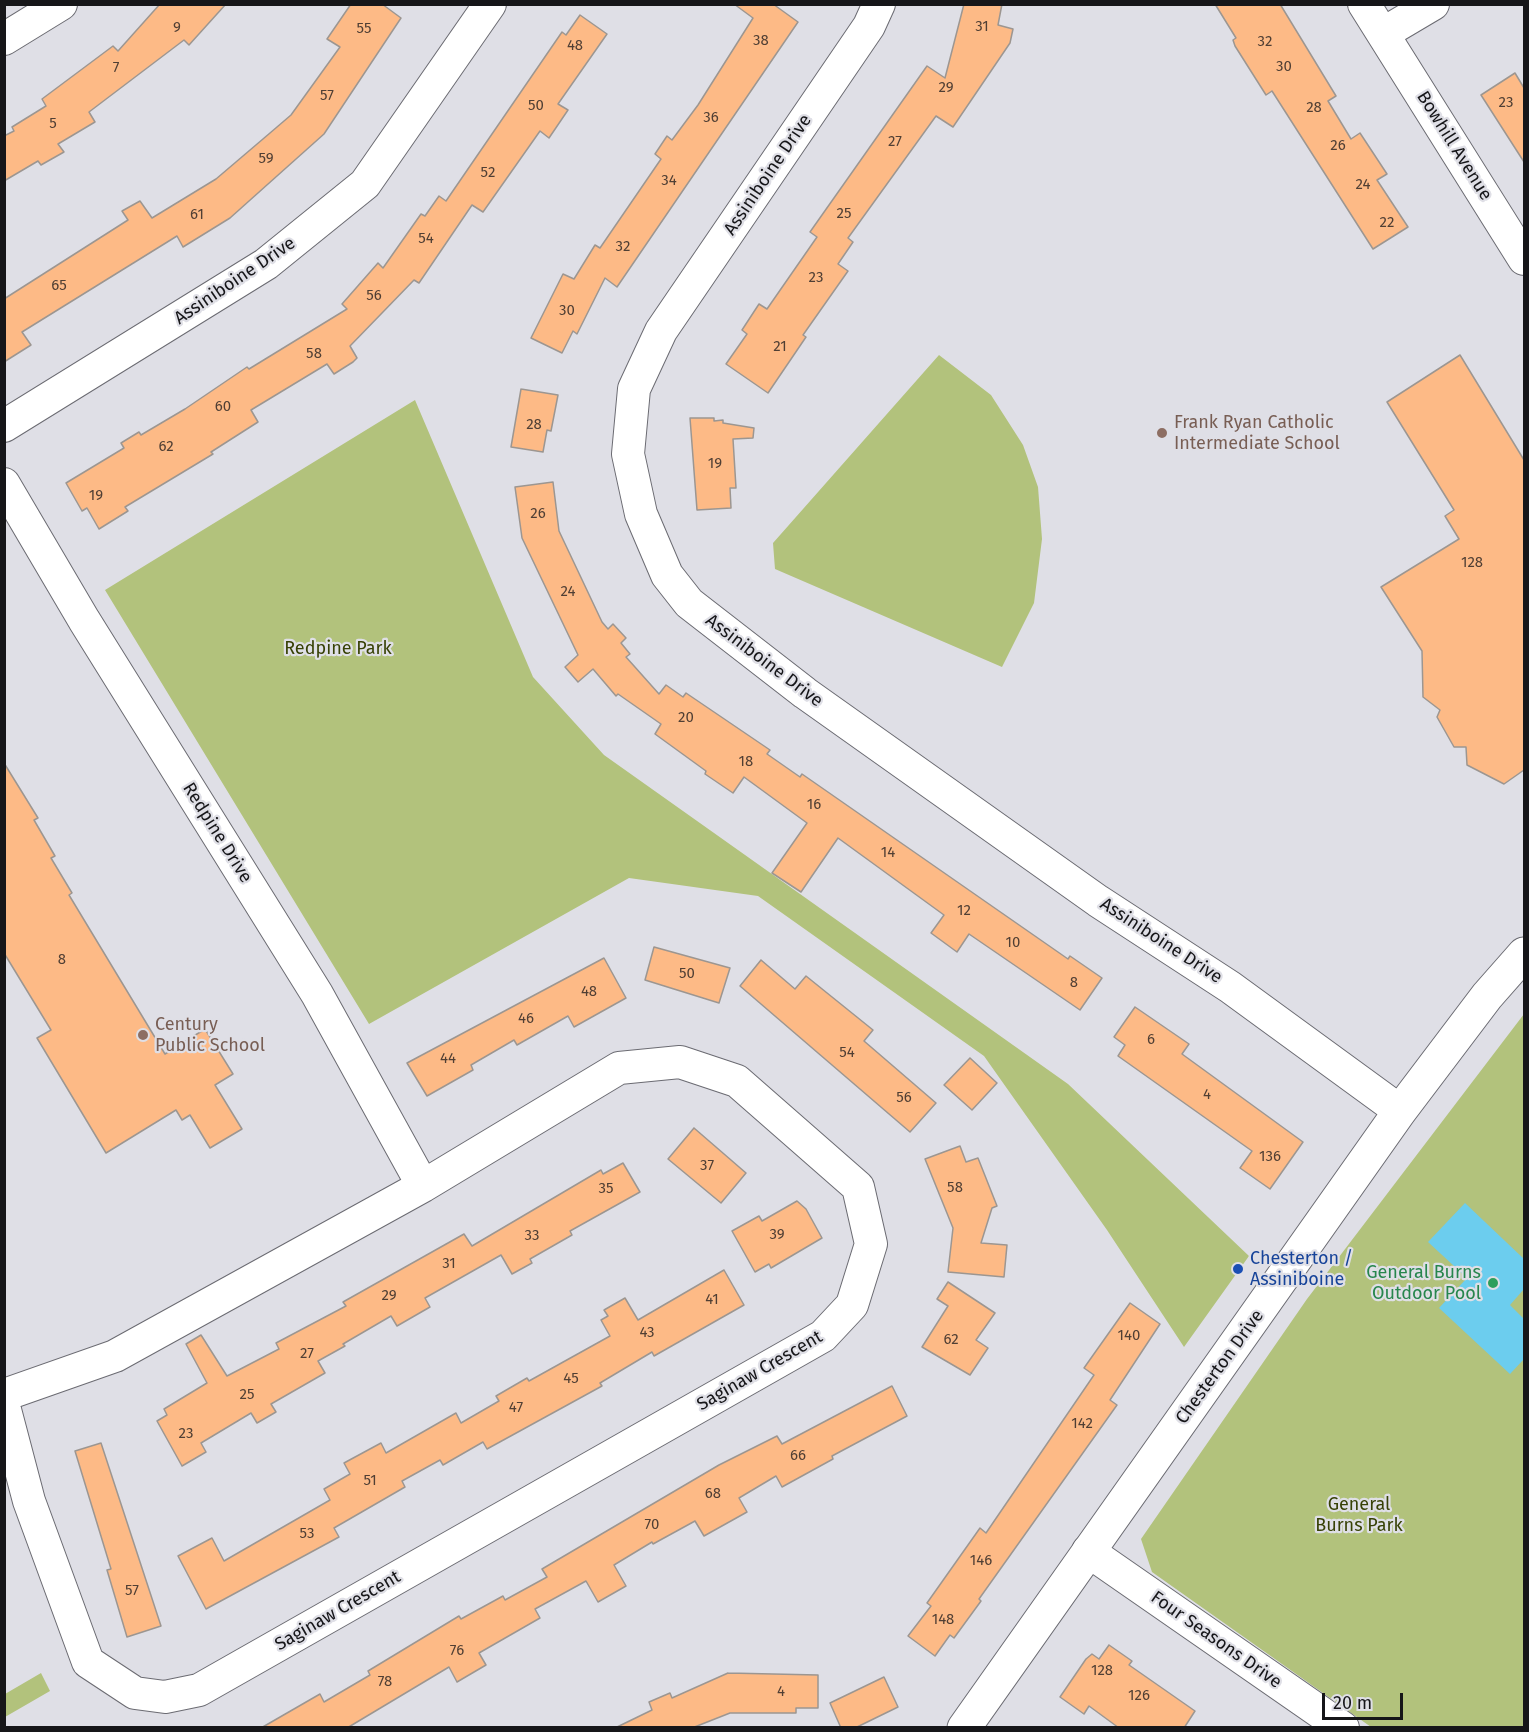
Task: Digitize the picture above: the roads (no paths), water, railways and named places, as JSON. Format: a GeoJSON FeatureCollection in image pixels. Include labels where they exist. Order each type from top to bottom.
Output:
{"type":"FeatureCollection","features":[{"type":"Feature","properties":{"kind":"street"},"geometry":{"type":"LineString","coordinates":[[4,39],[62,4]]}},
{"type":"Feature","properties":{"kind":"street","name":"Assiniboine Drive"},"geometry":{"type":"LineString","coordinates":[[4,426],[266,264],[365,184],[490,4]]}},
{"type":"Feature","properties":{"kind":"street","name":"Assiniboine Drive"},"geometry":{"type":"LineString","coordinates":[[879,4],[869,26],[661,331],[634,389],[628,454],[641,514],[668,575],[689,603],[805,693],[1098,901],[1230,987],[1400,1111]]}},
{"type":"Feature","properties":{"kind":"street","name":"Bowhill Avenue"},"geometry":{"type":"LineString","coordinates":[[1365,4],[1524,260]]}},
{"type":"Feature","properties":{"kind":"street"},"geometry":{"type":"LineString","coordinates":[[1384,33],[1433,4]]}},
{"type":"Feature","properties":{"kind":"street","name":"Redpine Drive"},"geometry":{"type":"LineString","coordinates":[[4,484],[90,630],[317,994],[423,1186]]}},
{"type":"Feature","properties":{"kind":"street","name":"Chesterton Drive"},"geometry":{"type":"LineString","coordinates":[[964,1728],[1400,1111],[1487,996],[1524,954]]}},
{"type":"Feature","properties":{"kind":"street","name":"Saginaw Crescent"},"geometry":{"type":"LineString","coordinates":[[4,1395],[115,1356],[423,1186],[619,1068],[680,1062],[737,1081],[858,1188],[871,1244],[852,1305],[823,1336],[198,1690],[165,1697],[135,1694],[88,1662],[29,1501],[4,1406]]}},
{"type":"Feature","properties":{"kind":"street","name":"Four Seasons Drive"},"geometry":{"type":"LineString","coordinates":[[1088,1551],[1343,1728]]}},
{"type":"Feature","properties":{"kind":"water","name":"General Burns Outdoor Pool"},"geometry":{"type":"Polygon","coordinates":[[[1465,1203],[1524,1259],[1524,1289],[1510,1305],[1524,1319],[1524,1359],[1510,1374],[1439,1308],[1467,1278],[1428,1242],[1465,1203]]]}},
{"type":"Feature","properties":{"kind":"place","name":"Frank Ryan Catholic Intermediate School"},"geometry":{"type":"Point","coordinates":[1162,433]}},
{"type":"Feature","properties":{"kind":"place","name":"Century Public School"},"geometry":{"type":"Point","coordinates":[143,1035]}},
{"type":"Feature","properties":{"kind":"place","name":"Chesterton / Assiniboine"},"geometry":{"type":"Point","coordinates":[1238,1269]}},
{"type":"Feature","properties":{"kind":"place","name":"General Burns Outdoor Pool"},"geometry":{"type":"Point","coordinates":[1493,1283]}},
{"type":"Feature","properties":{"kind":"park label","name":"Redpine Park"},"geometry":{"type":"Point","coordinates":[338,649]}},
{"type":"Feature","properties":{"kind":"park label","name":"General Burns Park"},"geometry":{"type":"Point","coordinates":[1359,1516]}}]}
